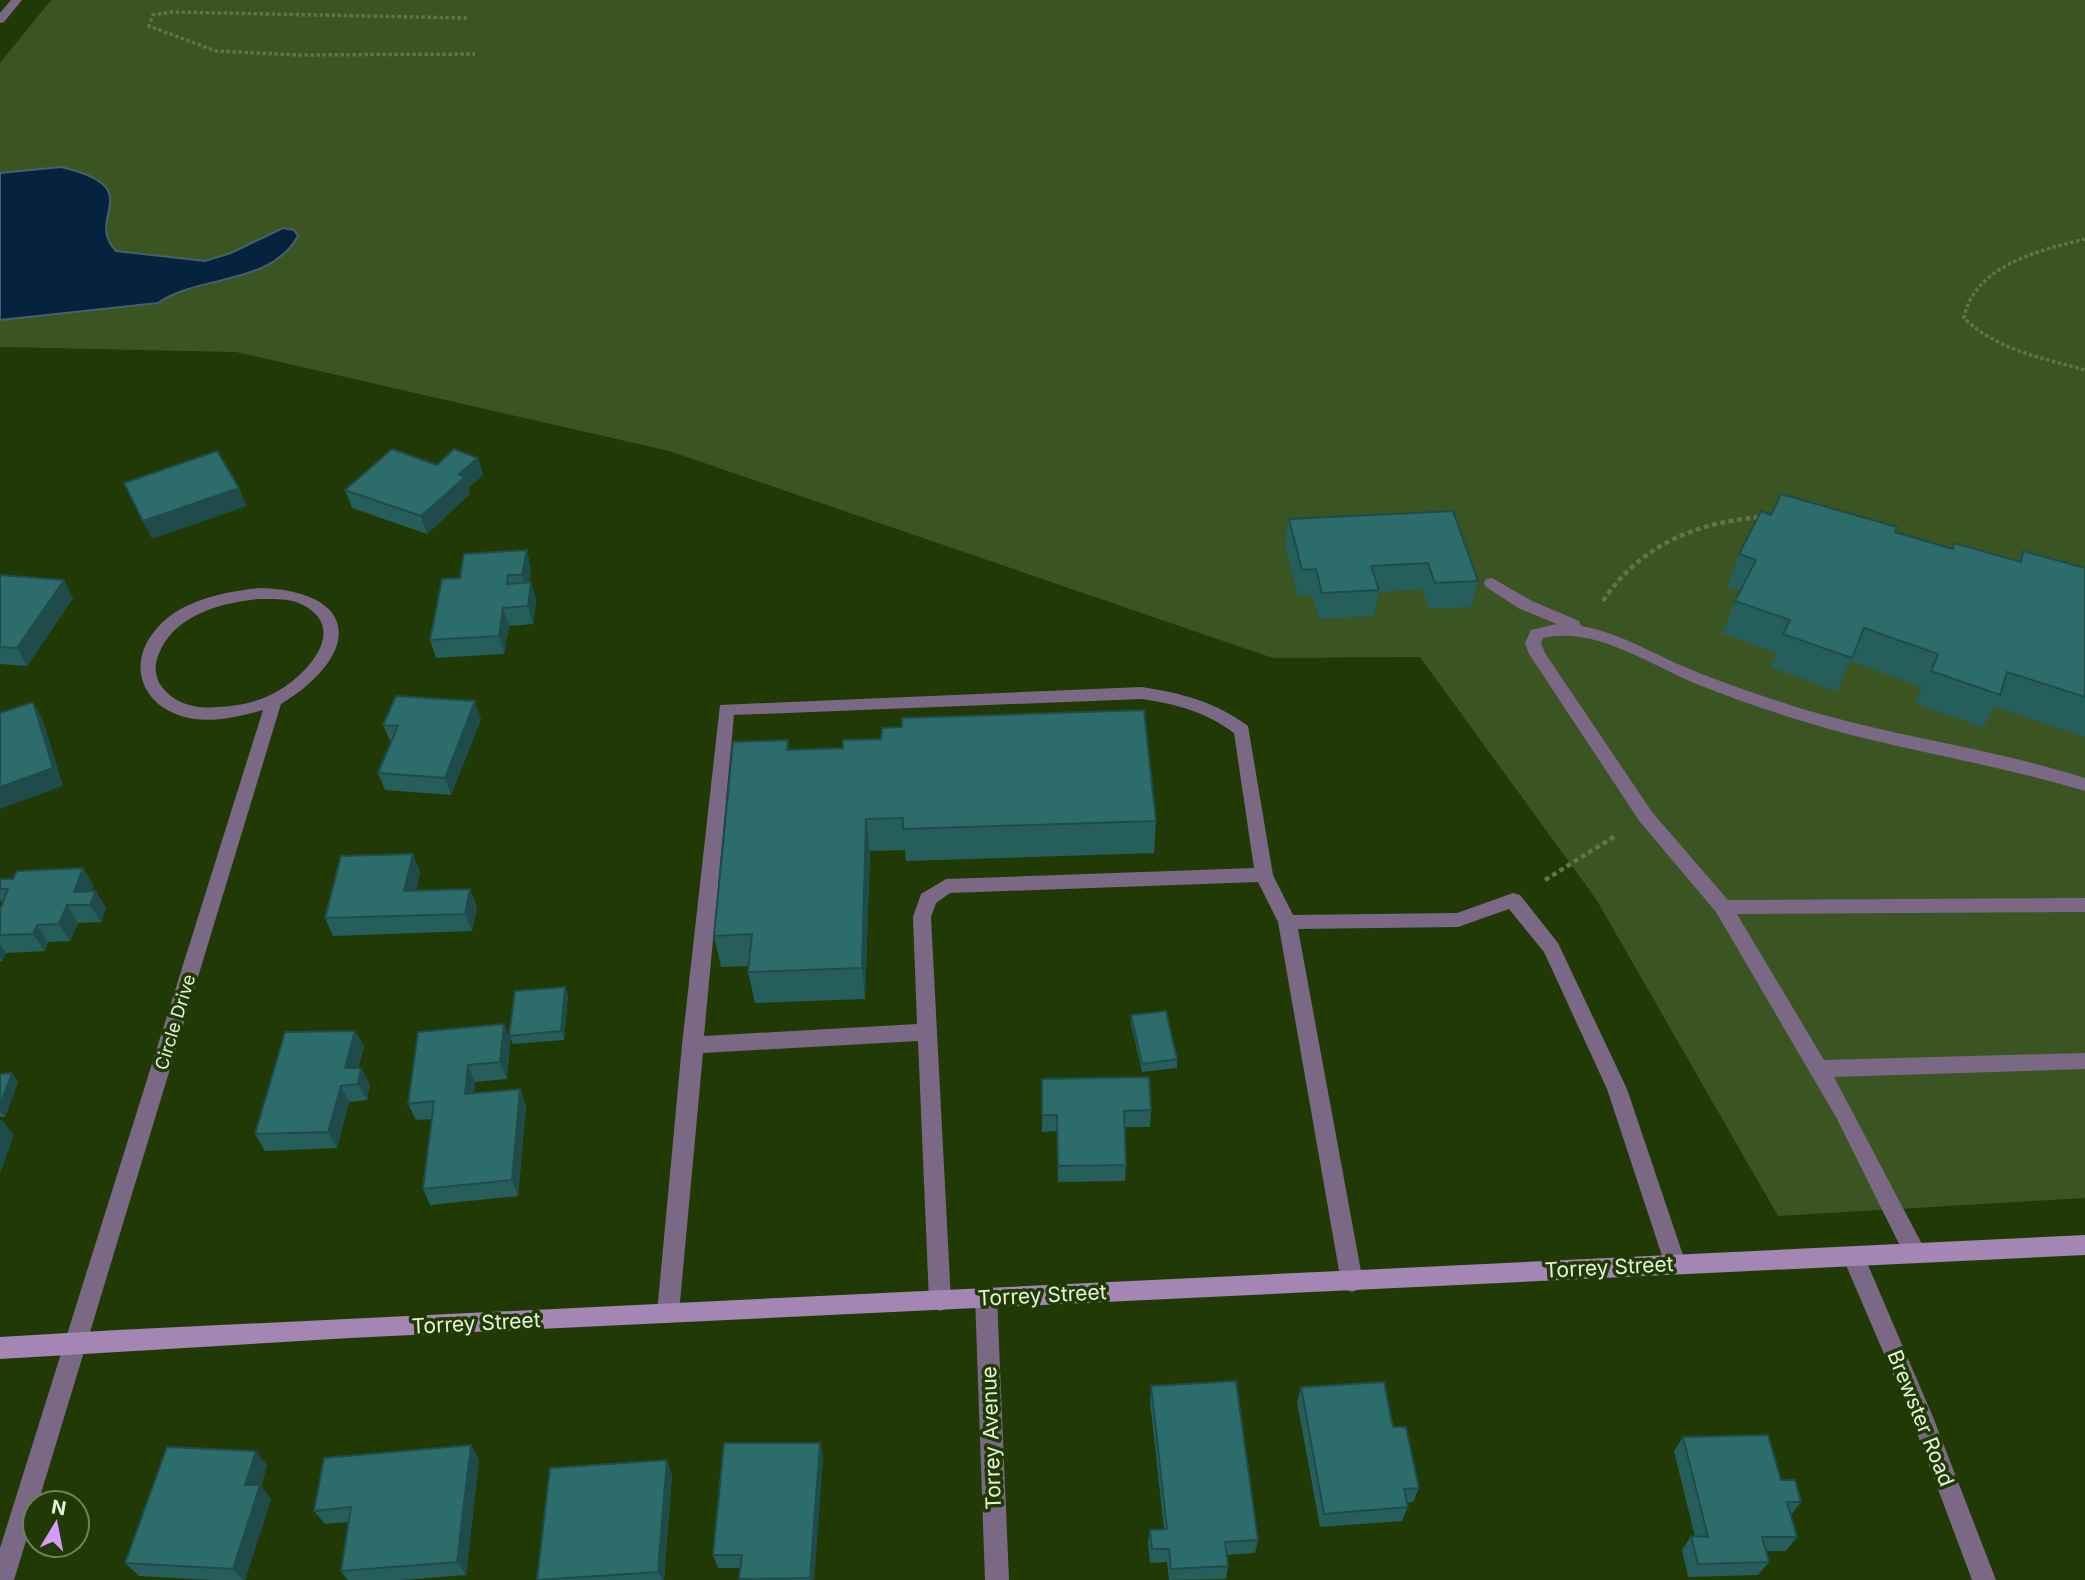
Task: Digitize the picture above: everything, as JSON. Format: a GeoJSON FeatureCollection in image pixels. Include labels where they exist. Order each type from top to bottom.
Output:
{"type":"FeatureCollection","features":[{"type":"Feature","properties":{"kind":"main road","name":"Torrey Street"},"geometry":{"type":"LineString","coordinates":[[0,1348],[986,1297],[1352,1282],[2085,1245]]}},
{"type":"Feature","properties":{"kind":"street"},"geometry":{"type":"LineString","coordinates":[[0,20],[17,0]]}},
{"type":"Feature","properties":{"kind":"street"},"geometry":{"type":"LineString","coordinates":[[1492,583],[1526,605],[1679,671],[1782,709],[1899,740],[2004,761],[2085,785]]}},
{"type":"Feature","properties":{"kind":"street"},"geometry":{"type":"LineString","coordinates":[[260,591],[287,593],[308,601],[324,613],[331,630],[329,648],[319,668],[300,686],[274,701],[242,711],[210,714],[181,709],[160,697],[148,680],[148,660],[159,639],[168,629],[204,605],[232,595],[260,591]]}},
{"type":"Feature","properties":{"kind":"street"},"geometry":{"type":"LineString","coordinates":[[1587,631],[1565,627],[1548,630],[1537,634],[1533,643],[1537,654],[1646,817],[1723,907],[1843,1111],[1915,1253]]}},
{"type":"Feature","properties":{"kind":"street"},"geometry":{"type":"LineString","coordinates":[[668,1313],[726,709],[1142,693],[1187,701],[1223,714],[1242,730],[1264,875],[1287,922],[1352,1282]]}},
{"type":"Feature","properties":{"kind":"street","name":"Circle Drive"},"geometry":{"type":"LineString","coordinates":[[2,1580],[274,701]]}},
{"type":"Feature","properties":{"kind":"street"},"geometry":{"type":"LineString","coordinates":[[940,1301],[922,917],[928,899],[946,886],[1264,875]]}},
{"type":"Feature","properties":{"kind":"street"},"geometry":{"type":"LineString","coordinates":[[1287,922],[1458,920],[1513,900],[1550,948],[1618,1089],[1675,1264]]}},
{"type":"Feature","properties":{"kind":"street"},"geometry":{"type":"LineString","coordinates":[[1723,907],[2085,905]]}},
{"type":"Feature","properties":{"kind":"street"},"geometry":{"type":"LineString","coordinates":[[692,1045],[927,1032]]}},
{"type":"Feature","properties":{"kind":"street"},"geometry":{"type":"LineString","coordinates":[[1818,1069],[2085,1061]]}},
{"type":"Feature","properties":{"kind":"street","name":"Brewster Road"},"geometry":{"type":"LineString","coordinates":[[1854,1258],[1922,1417],[1984,1580]]}},
{"type":"Feature","properties":{"kind":"street","name":"Torrey Avenue"},"geometry":{"type":"LineString","coordinates":[[986,1297],[997,1580]]}},
{"type":"Feature","properties":{"kind":"path"},"geometry":{"type":"LineString","coordinates":[[467,18],[172,12],[153,15],[149,26],[216,51],[298,55],[475,54]]}},
{"type":"Feature","properties":{"kind":"path"},"geometry":{"type":"LineString","coordinates":[[2085,239],[2041,249],[2004,266],[1983,283],[1965,310],[1964,318],[1981,333],[2001,343],[2085,370]]}},
{"type":"Feature","properties":{"kind":"path"},"geometry":{"type":"LineString","coordinates":[[1587,631],[1610,587],[1639,559],[1675,538],[1706,525],[1740,517],[1775,517]]}},
{"type":"Feature","properties":{"kind":"path"},"geometry":{"type":"LineString","coordinates":[[1513,900],[1646,817]]}},
{"type":"Feature","properties":{"kind":"green space"},"geometry":{"type":"Polygon","coordinates":[[[51,0],[2085,0],[2085,1198],[1778,1216],[1596,899],[1420,657],[1273,658],[669,451],[236,352],[0,347],[0,63],[51,0]]]}},
{"type":"Feature","properties":{"kind":"water"},"geometry":{"type":"Polygon","coordinates":[[[61,167],[88,175],[103,184],[109,194],[110,204],[106,226],[108,238],[116,251],[205,261],[231,253],[283,228],[294,230],[298,236],[286,252],[252,272],[194,287],[158,303],[0,320],[0,173],[61,167]]]}},
{"type":"Feature","properties":{"kind":"building"},"geometry":{"type":"Polygon","coordinates":[[[392,449],[437,465],[454,449],[478,458],[459,474],[465,477],[421,516],[345,490],[392,449]]]}},
{"type":"Feature","properties":{"kind":"building"},"geometry":{"type":"Polygon","coordinates":[[[217,451],[239,488],[143,521],[124,483],[217,451]]]}},
{"type":"Feature","properties":{"kind":"building"},"geometry":{"type":"Polygon","coordinates":[[[1781,494],[1897,527],[1895,532],[1953,549],[1954,543],[2021,562],[2023,551],[2085,568],[2085,697],[2007,672],[2000,695],[1931,671],[1938,654],[1864,628],[1852,658],[1783,634],[1790,620],[1735,601],[1756,560],[1739,554],[1761,511],[1771,515],[1781,494]]]}},
{"type":"Feature","properties":{"kind":"building"},"geometry":{"type":"Polygon","coordinates":[[[1453,511],[1478,581],[1435,583],[1428,563],[1371,566],[1379,590],[1322,593],[1316,569],[1302,570],[1289,519],[1453,511]]]}},
{"type":"Feature","properties":{"kind":"building"},"geometry":{"type":"Polygon","coordinates":[[[527,550],[522,575],[508,575],[507,584],[531,582],[528,606],[503,608],[499,636],[430,640],[442,579],[460,578],[464,554],[527,550]]]}},
{"type":"Feature","properties":{"kind":"building"},"geometry":{"type":"Polygon","coordinates":[[[0,575],[64,580],[17,648],[0,647],[0,575]]]}},
{"type":"Feature","properties":{"kind":"building"},"geometry":{"type":"Polygon","coordinates":[[[396,696],[475,701],[445,778],[378,773],[398,726],[383,725],[396,696]]]}},
{"type":"Feature","properties":{"kind":"building"},"geometry":{"type":"Polygon","coordinates":[[[33,702],[53,768],[0,787],[0,713],[33,702]]]}},
{"type":"Feature","properties":{"kind":"building"},"geometry":{"type":"Polygon","coordinates":[[[1144,710],[1156,821],[903,829],[903,818],[866,819],[862,968],[748,972],[752,934],[714,936],[733,742],[788,740],[787,750],[843,748],[843,740],[881,739],[882,728],[902,727],[902,718],[1144,710]]]}},
{"type":"Feature","properties":{"kind":"building"},"geometry":{"type":"Polygon","coordinates":[[[413,854],[404,891],[470,889],[465,914],[325,918],[341,856],[413,854]]]}},
{"type":"Feature","properties":{"kind":"building"},"geometry":{"type":"Polygon","coordinates":[[[83,868],[74,892],[96,891],[90,905],[67,905],[59,924],[37,925],[33,934],[0,935],[0,907],[8,889],[0,889],[0,879],[13,879],[17,871],[83,868]]]}},
{"type":"Feature","properties":{"kind":"building"},"geometry":{"type":"Polygon","coordinates":[[[565,987],[561,1031],[509,1036],[515,991],[565,987]]]}},
{"type":"Feature","properties":{"kind":"building"},"geometry":{"type":"Polygon","coordinates":[[[1166,1011],[1177,1059],[1142,1064],[1131,1015],[1166,1011]]]}},
{"type":"Feature","properties":{"kind":"building"},"geometry":{"type":"Polygon","coordinates":[[[504,1024],[500,1062],[468,1065],[465,1094],[520,1089],[512,1180],[423,1189],[434,1101],[408,1104],[418,1032],[504,1024]]]}},
{"type":"Feature","properties":{"kind":"building"},"geometry":{"type":"Polygon","coordinates":[[[355,1031],[345,1068],[361,1068],[358,1084],[341,1086],[328,1132],[255,1134],[285,1032],[355,1031]]]}},
{"type":"Feature","properties":{"kind":"building"},"geometry":{"type":"Polygon","coordinates":[[[12,1073],[0,1105],[0,1074],[12,1073]]]}},
{"type":"Feature","properties":{"kind":"building"},"geometry":{"type":"Polygon","coordinates":[[[1149,1077],[1151,1110],[1124,1111],[1126,1165],[1058,1166],[1057,1115],[1042,1115],[1042,1079],[1149,1077]]]}},
{"type":"Feature","properties":{"kind":"building"},"geometry":{"type":"Polygon","coordinates":[[[1236,1381],[1258,1540],[1225,1542],[1228,1566],[1171,1569],[1169,1549],[1152,1549],[1150,1530],[1167,1529],[1151,1386],[1236,1381]]]}},
{"type":"Feature","properties":{"kind":"building"},"geometry":{"type":"Polygon","coordinates":[[[1384,1382],[1393,1427],[1406,1427],[1419,1488],[1404,1489],[1408,1507],[1324,1514],[1301,1387],[1384,1382]]]}},
{"type":"Feature","properties":{"kind":"building"},"geometry":{"type":"Polygon","coordinates":[[[1768,1435],[1781,1480],[1795,1480],[1801,1502],[1787,1502],[1797,1537],[1762,1537],[1769,1562],[1698,1564],[1691,1536],[1708,1537],[1683,1437],[1768,1435]]]}},
{"type":"Feature","properties":{"kind":"building"},"geometry":{"type":"Polygon","coordinates":[[[724,1443],[820,1443],[810,1578],[739,1579],[742,1555],[713,1555],[724,1443]]]}},
{"type":"Feature","properties":{"kind":"building"},"geometry":{"type":"Polygon","coordinates":[[[471,1445],[457,1562],[341,1571],[351,1507],[314,1511],[324,1458],[471,1445]]]}},
{"type":"Feature","properties":{"kind":"building"},"geometry":{"type":"Polygon","coordinates":[[[167,1447],[256,1451],[245,1485],[260,1485],[233,1569],[125,1563],[167,1447]]]}},
{"type":"Feature","properties":{"kind":"building"},"geometry":{"type":"Polygon","coordinates":[[[667,1460],[658,1572],[537,1580],[550,1468],[667,1460]]]}}]}
